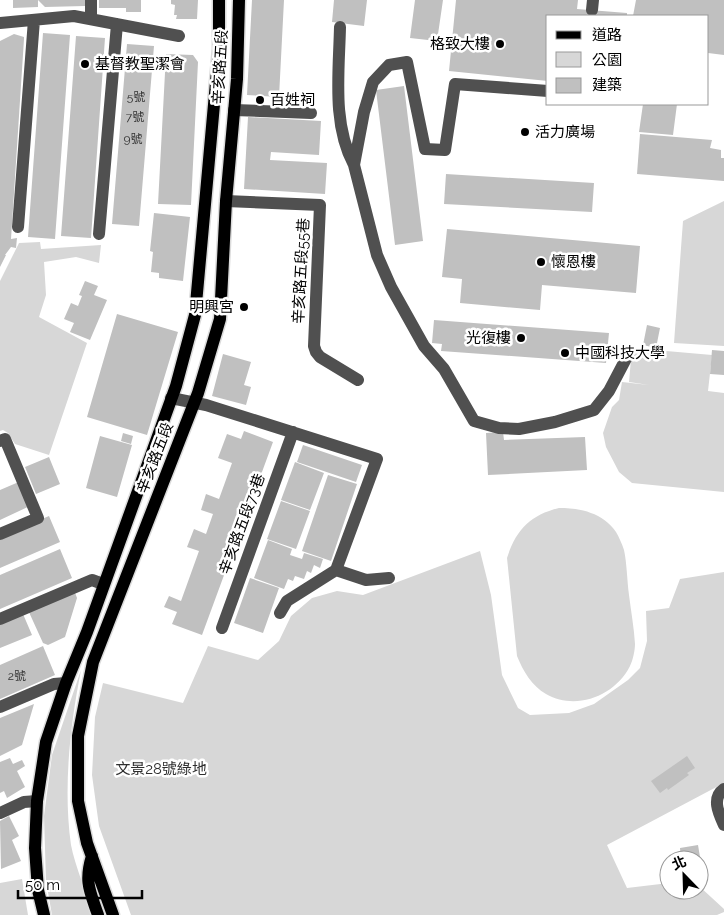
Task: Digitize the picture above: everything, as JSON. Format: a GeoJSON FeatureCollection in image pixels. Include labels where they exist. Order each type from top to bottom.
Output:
{"type":"FeatureCollection","features":[{"type":"Feature","properties":{"kind":"main road","name":"辛亥路五段"},"geometry":{"type":"LineString","coordinates":[[44,915],[38,890],[35,848],[37,800],[46,742],[66,682],[87,632],[171,398],[195,315],[218,50],[219,0]]}},
{"type":"Feature","properties":{"kind":"main road","name":"辛亥路五段"},"geometry":{"type":"LineString","coordinates":[[114,915],[87,843],[78,801],[78,736],[93,662],[194,403],[220,319],[226,201],[234,110],[239,0]]}},
{"type":"Feature","properties":{"kind":"main road"},"geometry":{"type":"LineString","coordinates":[[92,856],[88,868],[87,884],[98,915]]}},
{"type":"Feature","properties":{"kind":"street"},"geometry":{"type":"LineString","coordinates":[[91,0],[91,19]]}},
{"type":"Feature","properties":{"kind":"street"},"geometry":{"type":"LineString","coordinates":[[0,23],[74,16],[179,36]]}},
{"type":"Feature","properties":{"kind":"street"},"geometry":{"type":"LineString","coordinates":[[18,227],[34,20]]}},
{"type":"Feature","properties":{"kind":"street"},"geometry":{"type":"LineString","coordinates":[[99,234],[117,24]]}},
{"type":"Feature","properties":{"kind":"street"},"geometry":{"type":"LineString","coordinates":[[340,27],[338,107],[346,150],[354,165],[377,255],[391,288],[424,346],[444,370],[474,421],[499,428],[519,429],[555,422],[594,410],[610,391],[629,353]]}},
{"type":"Feature","properties":{"kind":"street"},"geometry":{"type":"LineString","coordinates":[[354,165],[364,112],[373,82],[389,65],[408,62],[425,149],[445,150],[455,84],[546,91]]}},
{"type":"Feature","properties":{"kind":"street"},"geometry":{"type":"LineString","coordinates":[[234,110],[311,113]]}},
{"type":"Feature","properties":{"kind":"street","name":"辛亥路五段55巷"},"geometry":{"type":"LineString","coordinates":[[226,201],[320,204],[314,346],[320,356],[358,380]]}},
{"type":"Feature","properties":{"kind":"street"},"geometry":{"type":"LineString","coordinates":[[171,398],[293,432],[377,459],[336,570],[287,601],[280,614]]}},
{"type":"Feature","properties":{"kind":"street","name":"辛亥路五段73巷"},"geometry":{"type":"LineString","coordinates":[[222,628],[293,432]]}},
{"type":"Feature","properties":{"kind":"street"},"geometry":{"type":"LineString","coordinates":[[0,441],[5,439],[38,518],[0,534]]}},
{"type":"Feature","properties":{"kind":"street"},"geometry":{"type":"LineString","coordinates":[[336,570],[366,580],[389,578]]}},
{"type":"Feature","properties":{"kind":"street"},"geometry":{"type":"LineString","coordinates":[[0,619],[92,580],[103,584]]}},
{"type":"Feature","properties":{"kind":"street"},"geometry":{"type":"LineString","coordinates":[[0,707],[54,684],[66,682]]}},
{"type":"Feature","properties":{"kind":"street"},"geometry":{"type":"LineString","coordinates":[[724,790],[720,792],[717,802],[718,812],[724,825]]}},
{"type":"Feature","properties":{"kind":"street"},"geometry":{"type":"LineString","coordinates":[[0,813],[24,802],[37,800]]}},
{"type":"Feature","properties":{"kind":"green space"},"geometry":{"type":"Polygon","coordinates":[[[724,201],[724,346],[674,343],[683,221],[724,201]]]}},
{"type":"Feature","properties":{"kind":"green space"},"geometry":{"type":"Polygon","coordinates":[[[40,242],[41,249],[101,245],[99,263],[76,257],[44,262],[46,295],[39,317],[87,343],[49,455],[15,444],[8,433],[3,430],[0,431],[0,281],[19,243],[40,242]]]}},
{"type":"Feature","properties":{"kind":"green space"},"geometry":{"type":"Polygon","coordinates":[[[632,348],[712,355],[708,391],[724,393],[724,492],[632,483],[619,472],[606,447],[603,433],[612,407],[619,400],[622,382],[649,385],[629,382],[632,348]]]}},
{"type":"Feature","properties":{"kind":"green space"},"geometry":{"type":"Polygon","coordinates":[[[559,508],[591,513],[605,520],[616,532],[624,550],[626,561],[635,644],[632,661],[623,677],[605,693],[582,701],[558,699],[541,691],[528,678],[517,656],[507,558],[515,539],[526,525],[540,515],[559,508]]]}},
{"type":"Feature","properties":{"kind":"green space","name":"文景28號綠地"},"geometry":{"type":"Polygon","coordinates":[[[480,551],[491,595],[502,675],[518,708],[530,715],[569,713],[594,704],[628,680],[640,668],[647,641],[646,611],[669,608],[680,579],[724,572],[724,783],[607,845],[627,888],[659,884],[659,900],[709,900],[709,895],[724,909],[724,912],[717,915],[131,915],[99,826],[92,775],[95,717],[103,683],[183,703],[208,646],[258,660],[279,641],[291,616],[312,598],[337,591],[363,595],[480,551]]]}},
{"type":"Feature","properties":{"kind":"green space"},"geometry":{"type":"Polygon","coordinates":[[[81,670],[69,757],[69,823],[73,853],[93,915],[52,915],[46,881],[44,816],[52,755],[81,670]]]}},
{"type":"Feature","properties":{"kind":"green space"},"geometry":{"type":"Polygon","coordinates":[[[22,879],[28,915],[0,915],[0,883],[22,879]]]}},
{"type":"Feature","properties":{"kind":"building"},"geometry":{"type":"Polygon","coordinates":[[[13,0],[38,0],[38,7],[13,8],[13,0]]]}},
{"type":"Feature","properties":{"kind":"building"},"geometry":{"type":"Polygon","coordinates":[[[38,0],[85,0],[85,6],[45,7],[38,0]]]}},
{"type":"Feature","properties":{"kind":"building"},"geometry":{"type":"Polygon","coordinates":[[[99,0],[141,0],[141,12],[126,12],[126,8],[99,8],[99,0]]]}},
{"type":"Feature","properties":{"kind":"building"},"geometry":{"type":"Polygon","coordinates":[[[171,0],[198,0],[197,19],[176,19],[177,15],[174,15],[175,5],[171,4],[171,0]]]}},
{"type":"Feature","properties":{"kind":"building"},"geometry":{"type":"Polygon","coordinates":[[[252,0],[284,0],[279,97],[247,95],[252,0]]]}},
{"type":"Feature","properties":{"kind":"building"},"geometry":{"type":"Polygon","coordinates":[[[334,0],[367,0],[364,26],[332,22],[334,0]]]}},
{"type":"Feature","properties":{"kind":"building"},"geometry":{"type":"Polygon","coordinates":[[[415,0],[443,0],[437,41],[410,38],[415,0]]]}},
{"type":"Feature","properties":{"kind":"building","name":"格致大樓"},"geometry":{"type":"Polygon","coordinates":[[[456,0],[578,0],[577,9],[627,13],[627,15],[546,15],[546,81],[449,71],[456,0]]]}},
{"type":"Feature","properties":{"kind":"building"},"geometry":{"type":"Polygon","coordinates":[[[636,0],[724,0],[724,55],[709,53],[709,15],[633,15],[636,0]]]}},
{"type":"Feature","properties":{"kind":"building"},"geometry":{"type":"Polygon","coordinates":[[[43,33],[70,35],[55,239],[28,237],[43,33]]]}},
{"type":"Feature","properties":{"kind":"building"},"geometry":{"type":"Polygon","coordinates":[[[14,34],[24,37],[11,239],[17,238],[16,248],[11,247],[0,267],[0,41],[14,34]]]}},
{"type":"Feature","properties":{"kind":"building"},"geometry":{"type":"Polygon","coordinates":[[[76,36],[105,38],[91,238],[61,236],[76,36]]]}},
{"type":"Feature","properties":{"kind":"building"},"geometry":{"type":"Polygon","coordinates":[[[127,44],[154,46],[139,226],[112,224],[127,44]]]}},
{"type":"Feature","properties":{"kind":"building"},"geometry":{"type":"Polygon","coordinates":[[[166,54],[193,55],[198,62],[191,205],[158,204],[166,54]]]}},
{"type":"Feature","properties":{"kind":"building"},"geometry":{"type":"Polygon","coordinates":[[[404,86],[423,241],[395,245],[376,90],[404,86]]]}},
{"type":"Feature","properties":{"kind":"building"},"geometry":{"type":"Polygon","coordinates":[[[643,105],[677,105],[673,135],[639,132],[643,105]]]}},
{"type":"Feature","properties":{"kind":"building"},"geometry":{"type":"Polygon","coordinates":[[[248,117],[321,121],[319,155],[271,152],[270,160],[327,163],[325,194],[244,189],[248,117]]]}},
{"type":"Feature","properties":{"kind":"building"},"geometry":{"type":"Polygon","coordinates":[[[640,134],[712,140],[710,148],[721,150],[721,158],[724,158],[724,181],[637,174],[640,134]]]}},
{"type":"Feature","properties":{"kind":"building"},"geometry":{"type":"Polygon","coordinates":[[[446,174],[594,183],[592,212],[444,204],[446,174]]]}},
{"type":"Feature","properties":{"kind":"building"},"geometry":{"type":"Polygon","coordinates":[[[154,213],[190,217],[183,281],[159,278],[159,273],[151,272],[153,252],[150,251],[154,213]]]}},
{"type":"Feature","properties":{"kind":"building","name":"懷恩樓"},"geometry":{"type":"Polygon","coordinates":[[[447,229],[640,246],[636,293],[542,285],[540,310],[460,303],[462,279],[442,277],[447,229]]]}},
{"type":"Feature","properties":{"kind":"building"},"geometry":{"type":"Polygon","coordinates":[[[85,281],[98,286],[94,295],[107,300],[90,340],[70,332],[74,323],[64,319],[71,303],[78,306],[82,296],[79,295],[85,281]]]}},
{"type":"Feature","properties":{"kind":"building"},"geometry":{"type":"Polygon","coordinates":[[[117,314],[178,332],[147,435],[87,417],[117,314]]]}},
{"type":"Feature","properties":{"kind":"building","name":"光復樓"},"geometry":{"type":"Polygon","coordinates":[[[434,320],[609,333],[606,363],[441,351],[442,344],[432,343],[434,320]]]}},
{"type":"Feature","properties":{"kind":"building"},"geometry":{"type":"Polygon","coordinates":[[[647,325],[660,328],[656,348],[643,345],[647,325]]]}},
{"type":"Feature","properties":{"kind":"building"},"geometry":{"type":"Polygon","coordinates":[[[712,350],[724,351],[724,375],[710,374],[712,350]]]}},
{"type":"Feature","properties":{"kind":"building"},"geometry":{"type":"Polygon","coordinates":[[[223,354],[251,362],[244,385],[251,387],[246,405],[212,396],[223,354]]]}},
{"type":"Feature","properties":{"kind":"building"},"geometry":{"type":"Polygon","coordinates":[[[244,431],[273,442],[202,635],[172,624],[177,612],[164,607],[169,596],[181,601],[199,551],[187,547],[194,529],[206,534],[213,514],[201,510],[206,494],[219,499],[232,463],[218,458],[227,434],[241,439],[244,431]]]}},
{"type":"Feature","properties":{"kind":"building"},"geometry":{"type":"Polygon","coordinates":[[[503,432],[504,440],[585,437],[587,470],[488,475],[486,433],[503,432]]]}},
{"type":"Feature","properties":{"kind":"building"},"geometry":{"type":"Polygon","coordinates":[[[123,433],[133,436],[131,444],[121,441],[123,433]]]}},
{"type":"Feature","properties":{"kind":"building"},"geometry":{"type":"Polygon","coordinates":[[[100,436],[132,445],[117,497],[86,488],[100,436]]]}},
{"type":"Feature","properties":{"kind":"building"},"geometry":{"type":"Polygon","coordinates":[[[303,445],[362,465],[356,482],[297,462],[303,445]]]}},
{"type":"Feature","properties":{"kind":"building"},"geometry":{"type":"Polygon","coordinates":[[[49,457],[60,484],[36,494],[25,467],[49,457]]]}},
{"type":"Feature","properties":{"kind":"building"},"geometry":{"type":"Polygon","coordinates":[[[295,462],[324,473],[310,510],[281,500],[295,462]]]}},
{"type":"Feature","properties":{"kind":"building"},"geometry":{"type":"Polygon","coordinates":[[[328,475],[357,484],[331,561],[302,551],[328,475]]]}},
{"type":"Feature","properties":{"kind":"building"},"geometry":{"type":"Polygon","coordinates":[[[21,481],[32,505],[0,520],[0,490],[21,481]]]}},
{"type":"Feature","properties":{"kind":"building"},"geometry":{"type":"Polygon","coordinates":[[[281,501],[310,511],[296,549],[267,539],[281,501]]]}},
{"type":"Feature","properties":{"kind":"building"},"geometry":{"type":"Polygon","coordinates":[[[49,516],[60,542],[0,568],[0,537],[49,516]]]}},
{"type":"Feature","properties":{"kind":"building"},"geometry":{"type":"Polygon","coordinates":[[[268,540],[292,549],[290,555],[302,559],[304,553],[323,559],[320,568],[314,565],[311,573],[307,571],[304,579],[295,576],[293,581],[288,579],[284,589],[254,578],[268,540]]]}},
{"type":"Feature","properties":{"kind":"building"},"geometry":{"type":"Polygon","coordinates":[[[60,549],[72,578],[0,609],[0,575],[60,549]]]}},
{"type":"Feature","properties":{"kind":"building"},"geometry":{"type":"Polygon","coordinates":[[[250,578],[279,588],[263,633],[234,623],[250,578]]]}},
{"type":"Feature","properties":{"kind":"building"},"geometry":{"type":"Polygon","coordinates":[[[74,590],[77,598],[65,637],[48,645],[43,643],[28,610],[74,590]]]}},
{"type":"Feature","properties":{"kind":"building"},"geometry":{"type":"Polygon","coordinates":[[[23,614],[32,635],[0,648],[0,624],[23,614]]]}},
{"type":"Feature","properties":{"kind":"building"},"geometry":{"type":"Polygon","coordinates":[[[43,646],[55,675],[0,699],[0,665],[43,646]]]}},
{"type":"Feature","properties":{"kind":"building"},"geometry":{"type":"Polygon","coordinates":[[[34,704],[22,745],[0,756],[0,718],[34,704]]]}},
{"type":"Feature","properties":{"kind":"building"},"geometry":{"type":"Polygon","coordinates":[[[687,756],[695,768],[687,773],[689,775],[668,790],[667,788],[660,793],[651,781],[687,756]]]}},
{"type":"Feature","properties":{"kind":"building"},"geometry":{"type":"Polygon","coordinates":[[[10,758],[13,764],[22,760],[25,766],[17,771],[25,787],[7,798],[4,791],[0,793],[0,762],[10,758]]]}},
{"type":"Feature","properties":{"kind":"building"},"geometry":{"type":"Polygon","coordinates":[[[9,816],[19,836],[12,840],[21,861],[1,869],[0,821],[9,816]]]}},
{"type":"Feature","properties":{"kind":"building"},"geometry":{"type":"Polygon","coordinates":[[[698,845],[699,850],[680,850],[680,848],[698,845]]]}},
{"type":"Feature","properties":{"kind":"place","name":"格致大樓"},"geometry":{"type":"Point","coordinates":[500,44]}},
{"type":"Feature","properties":{"kind":"place","name":"基督教聖潔會"},"geometry":{"type":"Point","coordinates":[85,64]}},
{"type":"Feature","properties":{"kind":"place","name":"百姓祠"},"geometry":{"type":"Point","coordinates":[260,100]}},
{"type":"Feature","properties":{"kind":"place","name":"活力廣場"},"geometry":{"type":"Point","coordinates":[525,132]}},
{"type":"Feature","properties":{"kind":"place","name":"懷恩樓"},"geometry":{"type":"Point","coordinates":[541,262]}},
{"type":"Feature","properties":{"kind":"place","name":"明興宮"},"geometry":{"type":"Point","coordinates":[244,307]}},
{"type":"Feature","properties":{"kind":"place","name":"光復樓"},"geometry":{"type":"Point","coordinates":[521,338]}},
{"type":"Feature","properties":{"kind":"place","name":"中國科技大學"},"geometry":{"type":"Point","coordinates":[565,353]}}]}
